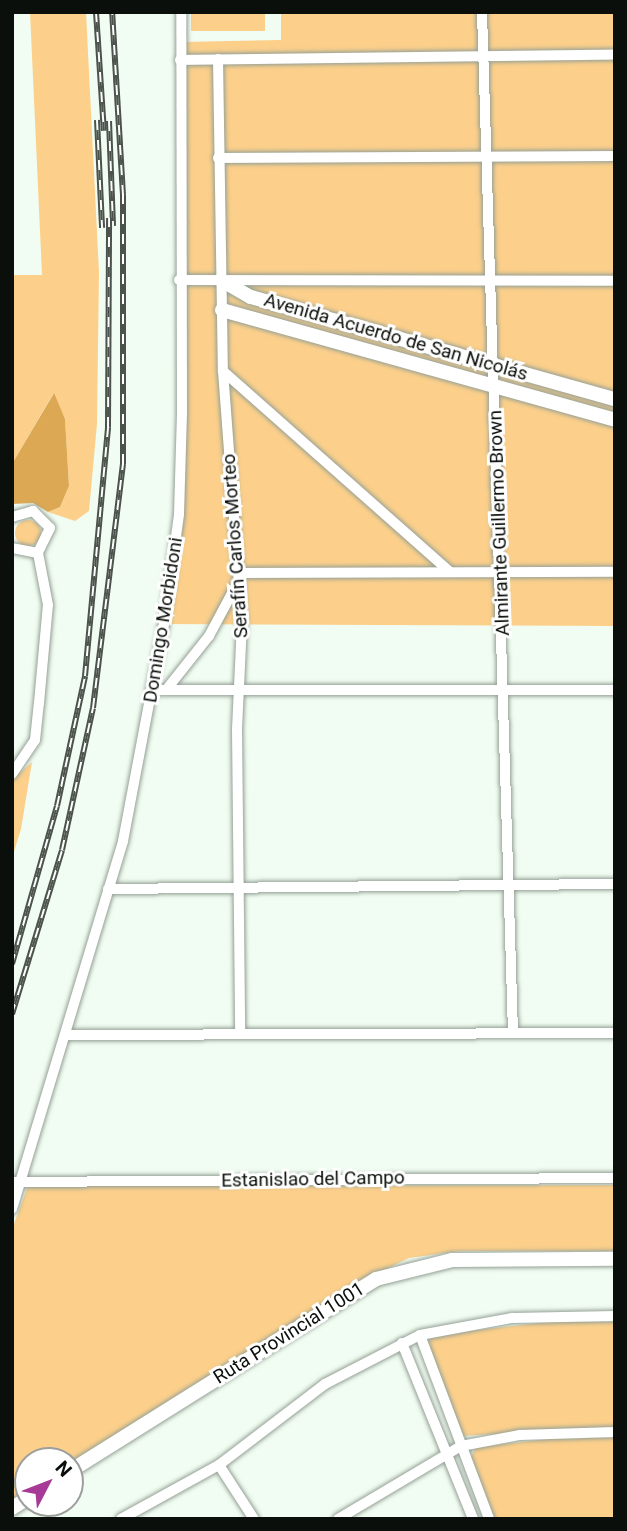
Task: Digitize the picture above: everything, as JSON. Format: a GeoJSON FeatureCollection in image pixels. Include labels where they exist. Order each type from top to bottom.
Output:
{"type":"FeatureCollection","features":[{"type":"Feature","properties":{"kind":"street","name":"Domingo Morbidoni"},"geometry":{"type":"LineString","coordinates":[[12,1209],[17,1181],[68,1035],[108,889],[152,691],[179,514],[181,12]]}},
{"type":"Feature","properties":{"kind":"street","name":"Almirante Guillermo Brown"},"geometry":{"type":"LineString","coordinates":[[482,12],[489,156],[492,364],[506,688],[513,1033]]}},
{"type":"Feature","properties":{"kind":"street"},"geometry":{"type":"LineString","coordinates":[[180,60],[482,54],[615,55]]}},
{"type":"Feature","properties":{"kind":"street","name":"Serafín Carlos Morteo"},"geometry":{"type":"LineString","coordinates":[[218,59],[223,371],[239,576],[241,688],[237,889],[240,1034]]}},
{"type":"Feature","properties":{"kind":"street"},"geometry":{"type":"LineString","coordinates":[[218,158],[615,156]]}},
{"type":"Feature","properties":{"kind":"street","name":"Avenida Acuerdo de San Nicolás"},"geometry":{"type":"LineString","coordinates":[[179,280],[221,280],[251,297],[615,399]]}},
{"type":"Feature","properties":{"kind":"street"},"geometry":{"type":"LineString","coordinates":[[221,280],[615,281]]}},
{"type":"Feature","properties":{"kind":"street","name":"Avenida Acuerdo de San Nicolás"},"geometry":{"type":"LineString","coordinates":[[222,310],[615,420]]}},
{"type":"Feature","properties":{"kind":"street"},"geometry":{"type":"LineString","coordinates":[[223,371],[449,571]]}},
{"type":"Feature","properties":{"kind":"street"},"geometry":{"type":"LineString","coordinates":[[12,517],[26,510],[44,517],[50,535],[38,553],[48,605],[35,740],[12,774]]}},
{"type":"Feature","properties":{"kind":"street"},"geometry":{"type":"LineString","coordinates":[[12,548],[38,553]]}},
{"type":"Feature","properties":{"kind":"street"},"geometry":{"type":"LineString","coordinates":[[166,690],[209,636],[239,576],[449,571],[615,572]]}},
{"type":"Feature","properties":{"kind":"street"},"geometry":{"type":"LineString","coordinates":[[152,691],[241,688],[615,690]]}},
{"type":"Feature","properties":{"kind":"street"},"geometry":{"type":"LineString","coordinates":[[108,889],[511,888],[615,884]]}},
{"type":"Feature","properties":{"kind":"street"},"geometry":{"type":"LineString","coordinates":[[68,1035],[615,1033]]}},
{"type":"Feature","properties":{"kind":"street","name":"Estanislao del Campo"},"geometry":{"type":"LineString","coordinates":[[17,1181],[615,1178]]}},
{"type":"Feature","properties":{"kind":"street","name":"Ruta Provincial 1001"},"geometry":{"type":"LineString","coordinates":[[84,1462],[376,1279],[452,1260],[615,1259]]}},
{"type":"Feature","properties":{"kind":"street"},"geometry":{"type":"LineString","coordinates":[[121,1519],[219,1465],[325,1384],[420,1335],[512,1318],[615,1316]]}},
{"type":"Feature","properties":{"kind":"street"},"geometry":{"type":"LineString","coordinates":[[420,1335],[489,1519]]}},
{"type":"Feature","properties":{"kind":"street"},"geometry":{"type":"LineString","coordinates":[[402,1343],[473,1519]]}},
{"type":"Feature","properties":{"kind":"street"},"geometry":{"type":"LineString","coordinates":[[338,1519],[461,1446],[519,1435],[615,1432]]}},
{"type":"Feature","properties":{"kind":"street"},"geometry":{"type":"LineString","coordinates":[[219,1465],[254,1519]]}},
{"type":"Feature","properties":{"kind":"shaded area"},"geometry":{"type":"Polygon","coordinates":[[[30,12],[86,12],[99,272],[97,424],[89,511],[75,521],[48,512],[60,507],[69,486],[65,419],[53,394],[12,464],[12,275],[42,275],[30,12]]]}},
{"type":"Feature","properties":{"kind":"shaded area"},"geometry":{"type":"Polygon","coordinates":[[[191,12],[265,12],[265,31],[191,31],[191,12]]]}},
{"type":"Feature","properties":{"kind":"shaded area"},"geometry":{"type":"Polygon","coordinates":[[[281,12],[615,12],[615,626],[164,624],[179,514],[180,42],[281,40],[281,12]]]}},
{"type":"Feature","properties":{"kind":"shaded area"},"geometry":{"type":"Polygon","coordinates":[[[54,393],[65,419],[69,486],[60,507],[48,512],[33,503],[12,504],[12,464],[54,393]]]}},
{"type":"Feature","properties":{"kind":"shaded area"},"geometry":{"type":"Polygon","coordinates":[[[28,520],[37,524],[41,533],[37,542],[28,546],[19,542],[15,533],[19,524],[28,520]]]}},
{"type":"Feature","properties":{"kind":"shaded area"},"geometry":{"type":"Polygon","coordinates":[[[32,762],[21,829],[12,858],[12,780],[32,762]]]}},
{"type":"Feature","properties":{"kind":"shaded area"},"geometry":{"type":"Polygon","coordinates":[[[615,1185],[615,1251],[460,1251],[409,1258],[355,1284],[84,1456],[84,1447],[14,1447],[12,1502],[12,1229],[28,1186],[615,1185]]]}},
{"type":"Feature","properties":{"kind":"shaded area"},"geometry":{"type":"Polygon","coordinates":[[[548,1322],[615,1322],[615,1427],[462,1436],[427,1345],[432,1335],[548,1322]]]}},
{"type":"Feature","properties":{"kind":"shaded area"},"geometry":{"type":"Polygon","coordinates":[[[575,1436],[615,1438],[615,1519],[495,1519],[471,1457],[476,1447],[575,1436]]]}},
{"type":"Feature","properties":{"kind":"railway"},"geometry":{"type":"LineString","coordinates":[[96,12],[104,131]]}},
{"type":"Feature","properties":{"kind":"railway"},"geometry":{"type":"LineString","coordinates":[[12,1014],[62,850],[93,708],[123,464],[123,195],[112,12]]}},
{"type":"Feature","properties":{"kind":"railway"},"geometry":{"type":"LineString","coordinates":[[97,120],[102,228]]}},
{"type":"Feature","properties":{"kind":"railway"},"geometry":{"type":"LineString","coordinates":[[109,121],[113,226]]}},
{"type":"Feature","properties":{"kind":"railway"},"geometry":{"type":"LineString","coordinates":[[12,964],[57,806],[85,676],[108,427],[109,218]]}}]}
